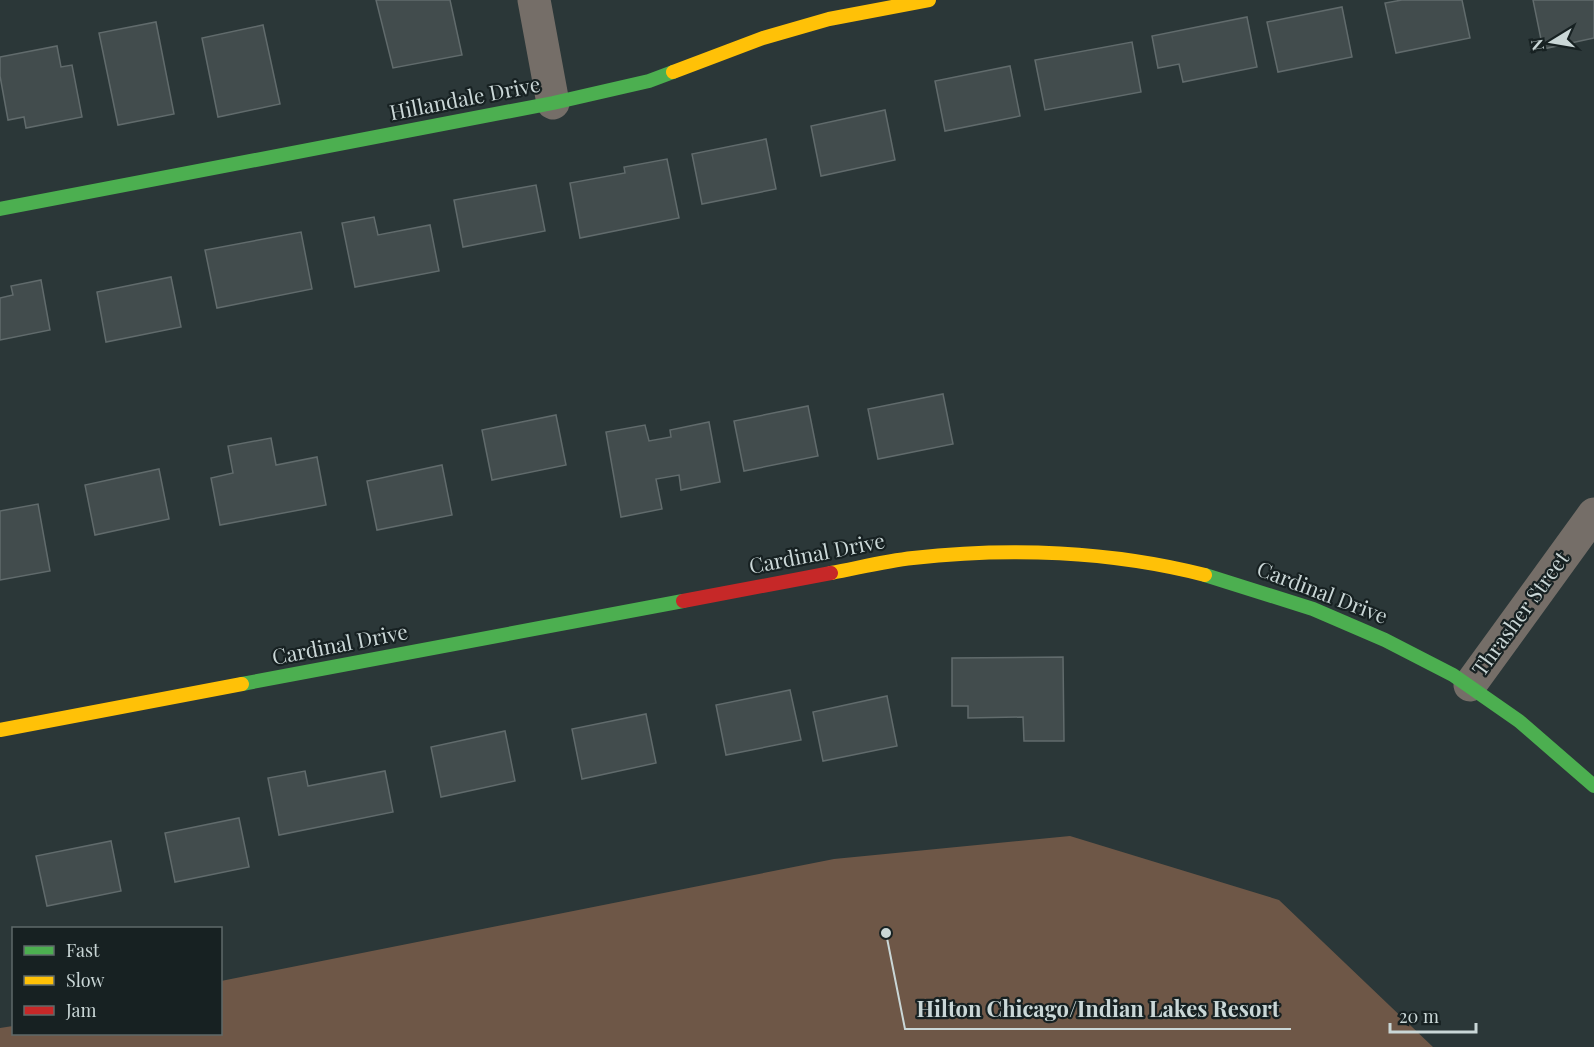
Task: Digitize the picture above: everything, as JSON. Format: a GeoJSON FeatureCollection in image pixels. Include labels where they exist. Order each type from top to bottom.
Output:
{"type":"FeatureCollection","features":[{"type":"Feature","properties":{"kind":"street"},"geometry":{"type":"LineString","coordinates":[[534,0],[553,103]]}},
{"type":"Feature","properties":{"kind":"street","name":"Hillandale Drive"},"geometry":{"type":"LineString","coordinates":[[0,209],[553,103],[649,81],[763,38],[807,25],[930,0]]}},
{"type":"Feature","properties":{"kind":"street","name":"Thrasher Street"},"geometry":{"type":"LineString","coordinates":[[1470,685],[1594,514]]}},
{"type":"Feature","properties":{"kind":"street","name":"Cardinal Drive"},"geometry":{"type":"LineString","coordinates":[[0,730],[912,558],[1018,552],[1124,559],[1241,584],[1341,619],[1470,685],[1567,761],[1594,786]]}},
{"type":"Feature","properties":{"kind":"shaded area"},"geometry":{"type":"Polygon","coordinates":[[[1070,836],[1279,900],[1433,1047],[0,1047],[0,1028],[12,1026],[12,1035],[222,1035],[222,981],[834,859],[1070,836]]]}},
{"type":"Feature","properties":{"kind":"building"},"geometry":{"type":"Polygon","coordinates":[[[376,0],[450,0],[462,55],[393,68],[376,0]]]}},
{"type":"Feature","properties":{"kind":"building"},"geometry":{"type":"Polygon","coordinates":[[[1402,0],[1462,0],[1470,38],[1396,53],[1385,3],[1402,0]]]}},
{"type":"Feature","properties":{"kind":"building"},"geometry":{"type":"Polygon","coordinates":[[[1533,0],[1594,0],[1594,38],[1543,49],[1533,0]]]}},
{"type":"Feature","properties":{"kind":"building"},"geometry":{"type":"Polygon","coordinates":[[[1342,7],[1352,57],[1278,72],[1267,22],[1342,7]]]}},
{"type":"Feature","properties":{"kind":"building"},"geometry":{"type":"Polygon","coordinates":[[[1247,17],[1257,67],[1183,82],[1179,64],[1158,68],[1152,36],[1247,17]]]}},
{"type":"Feature","properties":{"kind":"building"},"geometry":{"type":"Polygon","coordinates":[[[156,22],[174,114],[118,125],[99,33],[156,22]]]}},
{"type":"Feature","properties":{"kind":"building"},"geometry":{"type":"Polygon","coordinates":[[[263,25],[280,104],[218,117],[202,38],[263,25]]]}},
{"type":"Feature","properties":{"kind":"building"},"geometry":{"type":"Polygon","coordinates":[[[1132,42],[1141,92],[1045,110],[1035,60],[1132,42]]]}},
{"type":"Feature","properties":{"kind":"building"},"geometry":{"type":"Polygon","coordinates":[[[57,46],[61,67],[72,65],[82,117],[26,128],[24,117],[8,120],[0,76],[0,57],[57,46]]]}},
{"type":"Feature","properties":{"kind":"building"},"geometry":{"type":"Polygon","coordinates":[[[1010,66],[1020,116],[945,131],[935,81],[1010,66]]]}},
{"type":"Feature","properties":{"kind":"building"},"geometry":{"type":"Polygon","coordinates":[[[885,110],[895,160],[821,176],[811,126],[885,110]]]}},
{"type":"Feature","properties":{"kind":"building"},"geometry":{"type":"Polygon","coordinates":[[[766,139],[776,189],[702,204],[692,154],[766,139]]]}},
{"type":"Feature","properties":{"kind":"building"},"geometry":{"type":"Polygon","coordinates":[[[667,159],[679,218],[580,238],[570,183],[625,173],[624,167],[667,159]]]}},
{"type":"Feature","properties":{"kind":"building"},"geometry":{"type":"Polygon","coordinates":[[[536,185],[545,231],[463,247],[454,200],[536,185]]]}},
{"type":"Feature","properties":{"kind":"building"},"geometry":{"type":"Polygon","coordinates":[[[374,217],[378,235],[430,225],[439,271],[355,287],[342,223],[374,217]]]}},
{"type":"Feature","properties":{"kind":"building"},"geometry":{"type":"Polygon","coordinates":[[[301,232],[312,289],[217,308],[205,250],[301,232]]]}},
{"type":"Feature","properties":{"kind":"building"},"geometry":{"type":"Polygon","coordinates":[[[171,277],[181,327],[106,342],[97,292],[171,277]]]}},
{"type":"Feature","properties":{"kind":"building"},"geometry":{"type":"Polygon","coordinates":[[[41,280],[50,330],[0,340],[0,298],[13,295],[11,286],[41,280]]]}},
{"type":"Feature","properties":{"kind":"building"},"geometry":{"type":"Polygon","coordinates":[[[943,394],[953,444],[878,459],[868,409],[943,394]]]}},
{"type":"Feature","properties":{"kind":"building"},"geometry":{"type":"Polygon","coordinates":[[[808,406],[818,456],[744,471],[734,421],[808,406]]]}},
{"type":"Feature","properties":{"kind":"building"},"geometry":{"type":"Polygon","coordinates":[[[556,415],[566,465],[492,480],[482,430],[556,415]]]}},
{"type":"Feature","properties":{"kind":"building"},"geometry":{"type":"Polygon","coordinates":[[[709,422],[720,482],[681,490],[679,475],[656,479],[662,509],[621,517],[606,432],[645,425],[649,441],[671,437],[670,430],[709,422]]]}},
{"type":"Feature","properties":{"kind":"building"},"geometry":{"type":"Polygon","coordinates":[[[271,438],[276,465],[317,457],[326,505],[220,525],[211,478],[233,473],[228,446],[271,438]]]}},
{"type":"Feature","properties":{"kind":"building"},"geometry":{"type":"Polygon","coordinates":[[[442,465],[452,515],[377,530],[367,481],[442,465]]]}},
{"type":"Feature","properties":{"kind":"building"},"geometry":{"type":"Polygon","coordinates":[[[159,469],[169,519],[95,535],[85,485],[159,469]]]}},
{"type":"Feature","properties":{"kind":"building"},"geometry":{"type":"Polygon","coordinates":[[[38,504],[50,571],[0,580],[0,511],[38,504]]]}},
{"type":"Feature","properties":{"kind":"building"},"geometry":{"type":"Polygon","coordinates":[[[1063,657],[1064,741],[1024,741],[1023,717],[968,718],[968,706],[952,706],[952,658],[1063,657]]]}},
{"type":"Feature","properties":{"kind":"building"},"geometry":{"type":"Polygon","coordinates":[[[790,690],[801,740],[726,755],[716,705],[790,690]]]}},
{"type":"Feature","properties":{"kind":"building"},"geometry":{"type":"Polygon","coordinates":[[[887,696],[897,746],[823,761],[813,712],[887,696]]]}},
{"type":"Feature","properties":{"kind":"building"},"geometry":{"type":"Polygon","coordinates":[[[646,714],[656,763],[582,779],[572,729],[646,714]]]}},
{"type":"Feature","properties":{"kind":"building"},"geometry":{"type":"Polygon","coordinates":[[[505,731],[515,781],[441,797],[431,747],[505,731]]]}},
{"type":"Feature","properties":{"kind":"building"},"geometry":{"type":"Polygon","coordinates":[[[305,771],[308,786],[385,771],[393,812],[279,835],[268,778],[305,771]]]}},
{"type":"Feature","properties":{"kind":"building"},"geometry":{"type":"Polygon","coordinates":[[[239,818],[249,867],[175,882],[165,833],[239,818]]]}},
{"type":"Feature","properties":{"kind":"building"},"geometry":{"type":"Polygon","coordinates":[[[111,841],[121,891],[47,906],[36,856],[111,841]]]}},
{"type":"Feature","properties":{"kind":"traffic: fast"},"geometry":{"type":"LineString","coordinates":[[0,209],[553,103],[649,81],[673,72]]}},
{"type":"Feature","properties":{"kind":"traffic: fast"},"geometry":{"type":"LineString","coordinates":[[1205,575],[1313,609],[1385,640],[1453,675],[1519,721],[1594,786]]}},
{"type":"Feature","properties":{"kind":"traffic: fast"},"geometry":{"type":"LineString","coordinates":[[242,684],[683,601]]}},
{"type":"Feature","properties":{"kind":"traffic: slow"},"geometry":{"type":"LineString","coordinates":[[673,72],[763,38],[829,19],[929,0]]}},
{"type":"Feature","properties":{"kind":"traffic: slow"},"geometry":{"type":"LineString","coordinates":[[831,573],[913,558],[1023,552],[1097,556],[1205,575]]}},
{"type":"Feature","properties":{"kind":"traffic: slow"},"geometry":{"type":"LineString","coordinates":[[0,730],[242,684]]}},
{"type":"Feature","properties":{"kind":"traffic: jam"},"geometry":{"type":"LineString","coordinates":[[683,601],[831,573]]}},
{"type":"Feature","properties":{"kind":"place","name":"Hilton Chicago/Indian Lakes Resort"},"geometry":{"type":"Point","coordinates":[886,933]}}]}
